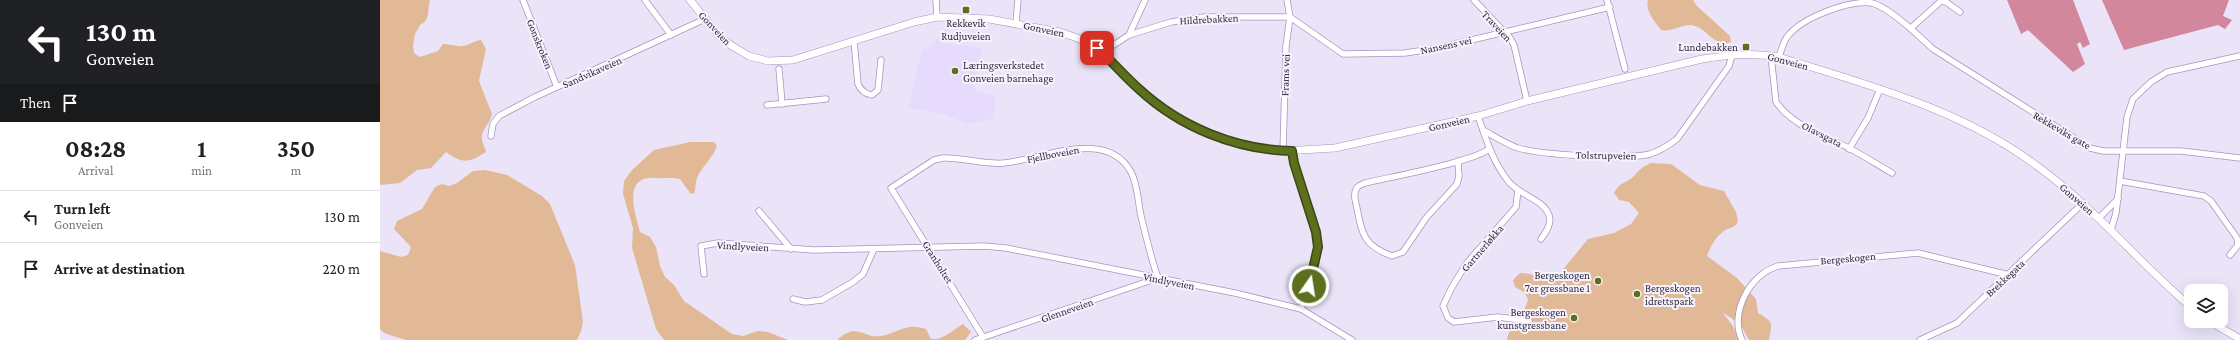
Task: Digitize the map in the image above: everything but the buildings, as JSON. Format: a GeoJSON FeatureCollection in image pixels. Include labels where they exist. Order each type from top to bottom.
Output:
{"type":"FeatureCollection","features":[{"type":"Feature","properties":{"kind":"street","name":"Gonskroken"},"geometry":{"type":"LineString","coordinates":[[523,0],[557,87]]}},
{"type":"Feature","properties":{"kind":"street"},"geometry":{"type":"LineString","coordinates":[[645,0],[671,35]]}},
{"type":"Feature","properties":{"kind":"street","name":"Gonveien"},"geometry":{"type":"LineString","coordinates":[[690,0],[705,19],[732,46],[749,56],[768,60],[792,60],[937,17],[975,18],[1016,23],[1072,35],[1088,43],[1104,54],[1139,90],[1181,121],[1228,141],[1250,147],[1283,151],[1335,148],[1478,116],[1527,101],[1702,59],[1732,55],[1775,57],[1880,89],[1931,108],[1996,140],[2037,165],[2083,203],[2184,300]]}},
{"type":"Feature","properties":{"kind":"street"},"geometry":{"type":"LineString","coordinates":[[936,0],[937,17]]}},
{"type":"Feature","properties":{"kind":"street"},"geometry":{"type":"LineString","coordinates":[[1016,23],[1018,0]]}},
{"type":"Feature","properties":{"kind":"street"},"geometry":{"type":"LineString","coordinates":[[1129,36],[1145,0]]}},
{"type":"Feature","properties":{"kind":"street","name":"Frams vei"},"geometry":{"type":"LineString","coordinates":[[1283,151],[1286,46],[1290,17],[1287,0]]}},
{"type":"Feature","properties":{"kind":"street","name":"Traveien"},"geometry":{"type":"LineString","coordinates":[[1474,0],[1514,44],[1527,101]]}},
{"type":"Feature","properties":{"kind":"street"},"geometry":{"type":"LineString","coordinates":[[1607,0],[1625,69]]}},
{"type":"Feature","properties":{"kind":"street"},"geometry":{"type":"LineString","coordinates":[[1910,28],[1941,1],[1946,2],[1960,12]]}},
{"type":"Feature","properties":{"kind":"street","name":"Rekkeviks gate"},"geometry":{"type":"LineString","coordinates":[[1775,57],[1786,38],[1793,31],[1817,15],[1848,4],[1873,2],[1910,28],[1933,49],[2083,145],[2103,151],[2181,151],[2240,158]]}},
{"type":"Feature","properties":{"kind":"street","name":"Nansens vei"},"geometry":{"type":"LineString","coordinates":[[1290,17],[1343,54],[1405,53],[1438,48],[1610,7]]}},
{"type":"Feature","properties":{"kind":"street","name":"Hildrebakken"},"geometry":{"type":"LineString","coordinates":[[1104,54],[1109,48],[1129,36],[1171,22],[1204,17],[1290,17]]}},
{"type":"Feature","properties":{"kind":"street","name":"Sandvikaveien"},"geometry":{"type":"LineString","coordinates":[[492,136],[493,124],[499,116],[557,87],[705,19]]}},
{"type":"Feature","properties":{"kind":"street"},"geometry":{"type":"LineString","coordinates":[[854,41],[858,84],[867,94],[872,95],[878,90],[881,60]]}},
{"type":"Feature","properties":{"kind":"street","name":"Tolstrupveien"},"geometry":{"type":"LineString","coordinates":[[1483,130],[1518,148],[1541,153],[1632,157],[1651,154],[1666,147],[1677,139],[1729,66],[1732,55]]}},
{"type":"Feature","properties":{"kind":"street"},"geometry":{"type":"LineString","coordinates":[[2111,230],[2118,199],[2127,117],[2130,105],[2140,91],[2167,72],[2240,56]]}},
{"type":"Feature","properties":{"kind":"street","name":"Olavsgata"},"geometry":{"type":"LineString","coordinates":[[1775,57],[1776,102],[1781,108],[1802,125],[1892,173]]}},
{"type":"Feature","properties":{"kind":"street"},"geometry":{"type":"LineString","coordinates":[[779,69],[782,104]]}},
{"type":"Feature","properties":{"kind":"street","name":"Olavsgata"},"geometry":{"type":"LineString","coordinates":[[1849,149],[1868,118],[1880,89]]}},
{"type":"Feature","properties":{"kind":"street"},"geometry":{"type":"LineString","coordinates":[[767,105],[826,99]]}},
{"type":"Feature","properties":{"kind":"street"},"geometry":{"type":"LineString","coordinates":[[1478,116],[1489,149],[1509,182],[1544,208],[1549,214],[1548,230],[1541,240]]}},
{"type":"Feature","properties":{"kind":"street","name":"Fjellboveien"},"geometry":{"type":"LineString","coordinates":[[891,188],[934,160],[943,158],[1004,163],[1076,148],[1093,148],[1117,158],[1131,173],[1158,278]]}},
{"type":"Feature","properties":{"kind":"street"},"geometry":{"type":"LineString","coordinates":[[1458,161],[1459,176],[1457,184],[1426,218],[1403,252],[1392,256],[1384,253],[1366,240],[1354,192],[1359,185],[1477,156],[1489,149]]}},
{"type":"Feature","properties":{"kind":"street"},"geometry":{"type":"LineString","coordinates":[[1292,151],[1294,163],[1316,232],[1318,247],[1309,286],[1301,309]]}},
{"type":"Feature","properties":{"kind":"street"},"geometry":{"type":"LineString","coordinates":[[2120,181],[2204,196],[2212,201],[2237,238],[2238,245],[2230,255]]}},
{"type":"Feature","properties":{"kind":"street","name":"Granholtet"},"geometry":{"type":"LineString","coordinates":[[891,188],[983,337]]}},
{"type":"Feature","properties":{"kind":"street","name":"Gartnerløkka"},"geometry":{"type":"LineString","coordinates":[[1518,190],[1516,207],[1466,264],[1451,289],[1444,306],[1448,318],[1454,322],[1498,317],[1529,321]]}},
{"type":"Feature","properties":{"kind":"street"},"geometry":{"type":"LineString","coordinates":[[2098,218],[2118,199]]}},
{"type":"Feature","properties":{"kind":"street","name":"Brekkegata"},"geometry":{"type":"LineString","coordinates":[[1920,340],[1957,323],[2083,203]]}},
{"type":"Feature","properties":{"kind":"street","name":"Vindlyveien"},"geometry":{"type":"LineString","coordinates":[[760,211],[791,249]]}},
{"type":"Feature","properties":{"kind":"street","name":"Vindlyveien"},"geometry":{"type":"LineString","coordinates":[[704,274],[701,246],[718,243],[791,249],[930,249],[984,246],[1006,248],[1235,293],[1301,309],[1352,340]]}},
{"type":"Feature","properties":{"kind":"street"},"geometry":{"type":"LineString","coordinates":[[793,299],[805,302],[822,300],[853,282],[863,274],[874,249]]}},
{"type":"Feature","properties":{"kind":"street","name":"Bergeskogen"},"geometry":{"type":"LineString","coordinates":[[1742,340],[1739,331],[1738,319],[1750,285],[1763,272],[1778,266],[1918,253],[2008,275]]}},
{"type":"Feature","properties":{"kind":"street","name":"Glenneveien"},"geometry":{"type":"LineString","coordinates":[[975,340],[1158,278]]}},
{"type":"Feature","properties":{"kind":"street"},"geometry":{"type":"LineString","coordinates":[[2221,328],[2240,339]]}},
{"type":"Feature","properties":{"kind":"shaded area"},"geometry":{"type":"Polygon","coordinates":[[[380,0],[430,0],[426,20],[420,25],[415,34],[413,46],[414,53],[420,57],[438,51],[443,44],[463,46],[481,40],[486,49],[479,81],[492,114],[482,136],[486,152],[466,161],[457,159],[446,152],[431,168],[417,170],[400,183],[380,185],[380,0]]]}},
{"type":"Feature","properties":{"kind":"shaded area"},"geometry":{"type":"Polygon","coordinates":[[[1648,0],[1693,0],[1697,6],[1730,36],[1731,42],[1720,43],[1700,28],[1691,25],[1665,31],[1661,30],[1649,12],[1647,4],[1648,0]]]}},
{"type":"Feature","properties":{"kind":"shaded area"},"geometry":{"type":"Polygon","coordinates":[[[2007,0],[2073,0],[2090,44],[2083,48],[2080,42],[2077,44],[2085,64],[2073,72],[2028,30],[2021,34],[2007,0]]]}},
{"type":"Feature","properties":{"kind":"shaded area"},"geometry":{"type":"Polygon","coordinates":[[[2102,0],[2229,0],[2223,16],[2232,20],[2225,29],[2218,25],[2124,50],[2102,0]]]}},
{"type":"Feature","properties":{"kind":"shaded area"},"geometry":{"type":"Polygon","coordinates":[[[935,38],[944,39],[944,43],[982,48],[974,89],[995,97],[994,118],[967,124],[945,114],[908,108],[922,50],[932,45],[935,38]]]}},
{"type":"Feature","properties":{"kind":"shaded area"},"geometry":{"type":"Polygon","coordinates":[[[690,142],[714,142],[717,146],[697,178],[694,194],[690,193],[680,179],[647,178],[639,182],[635,187],[633,195],[635,213],[640,232],[650,237],[656,247],[660,266],[665,277],[674,285],[684,301],[732,334],[743,336],[758,331],[768,332],[788,340],[664,340],[656,329],[632,248],[633,228],[623,194],[624,181],[632,170],[654,150],[690,142]]]}},
{"type":"Feature","properties":{"kind":"shaded area"},"geometry":{"type":"Polygon","coordinates":[[[1651,163],[1671,164],[1700,185],[1724,191],[1736,212],[1738,222],[1735,226],[1724,231],[1718,236],[1707,256],[1737,278],[1756,299],[1758,313],[1767,319],[1771,324],[1769,340],[1749,340],[1740,324],[1722,312],[1733,326],[1739,340],[1507,340],[1508,334],[1524,310],[1528,299],[1524,292],[1515,287],[1513,280],[1520,273],[1526,273],[1547,279],[1556,278],[1588,239],[1614,233],[1631,224],[1639,213],[1629,202],[1619,200],[1614,193],[1620,185],[1651,163]]]}},
{"type":"Feature","properties":{"kind":"shaded area"},"geometry":{"type":"Polygon","coordinates":[[[485,170],[507,175],[542,196],[550,204],[575,265],[583,322],[577,340],[406,340],[384,333],[380,329],[380,251],[401,257],[408,255],[411,247],[394,229],[397,221],[422,209],[435,187],[442,184],[449,186],[457,183],[473,171],[485,170]]]}},
{"type":"Feature","properties":{"kind":"shaded area"},"geometry":{"type":"Polygon","coordinates":[[[963,324],[971,332],[965,340],[837,340],[844,334],[855,331],[881,336],[907,327],[919,327],[926,329],[931,339],[936,339],[944,336],[963,324]]]}},
{"type":"Feature","properties":{"kind":"place","name":"Rekkevik Rudjuveien"},"geometry":{"type":"Point","coordinates":[966,10]}},
{"type":"Feature","properties":{"kind":"place","name":"Lundebakken"},"geometry":{"type":"Point","coordinates":[1746,47]}},
{"type":"Feature","properties":{"kind":"place","name":"Læringsverkstedet Gonveien barnehage"},"geometry":{"type":"Point","coordinates":[955,71]}},
{"type":"Feature","properties":{"kind":"place","name":"Bergeskogen 7er gressbane 1"},"geometry":{"type":"Point","coordinates":[1598,281]}},
{"type":"Feature","properties":{"kind":"place","name":"Bergeskogen idrettspark"},"geometry":{"type":"Point","coordinates":[1637,294]}},
{"type":"Feature","properties":{"kind":"place","name":"Bergeskogen kunstgressbane"},"geometry":{"type":"Point","coordinates":[1574,318]}},
{"type":"Feature","properties":{"kind":"route"},"geometry":{"type":"LineString","coordinates":[[1097,48],[1139,90],[1181,121],[1228,141],[1250,147],[1268,150],[1292,151],[1294,163],[1316,232],[1318,247],[1309,286]]}}]}
